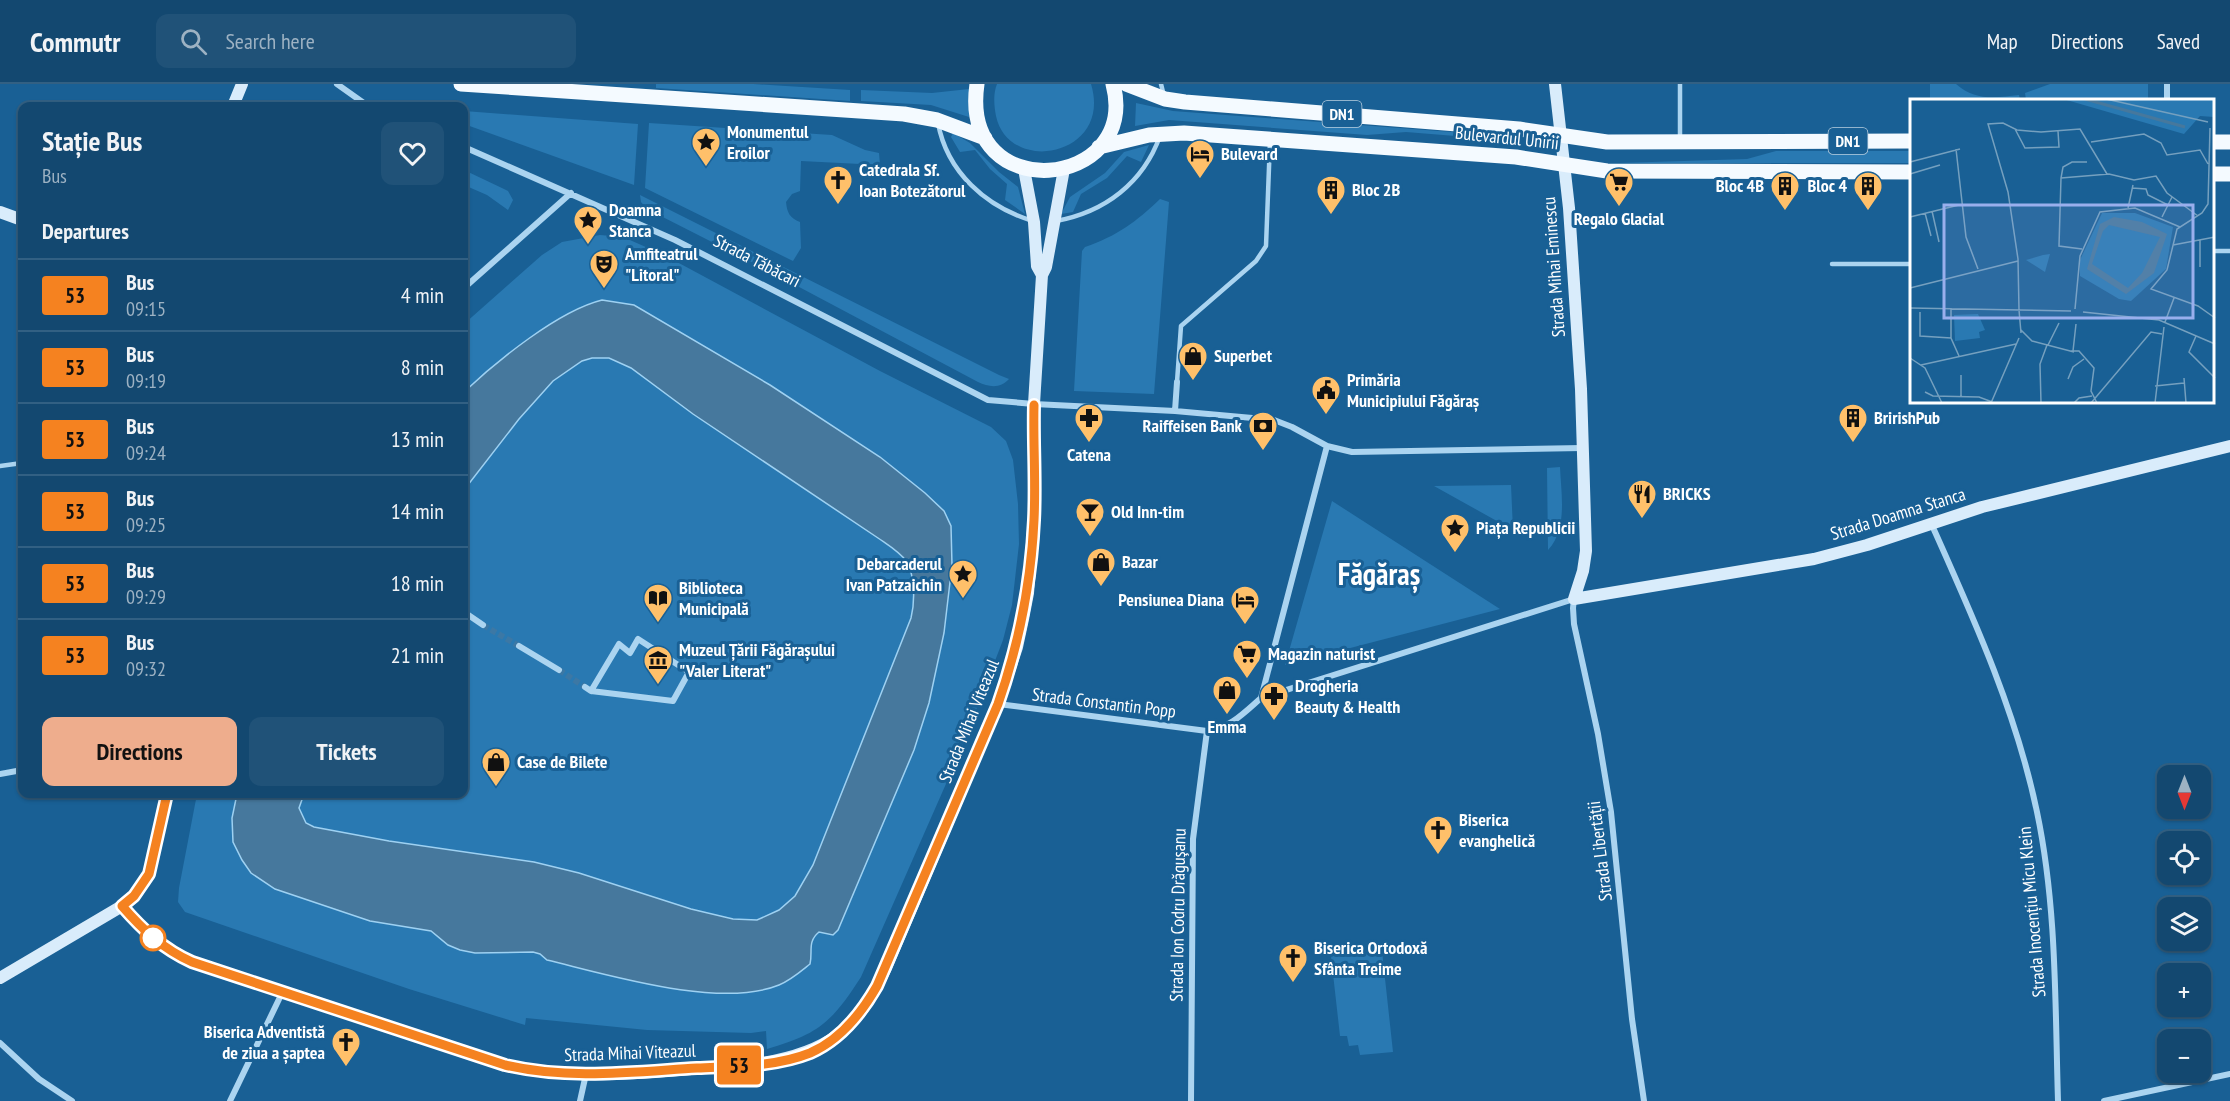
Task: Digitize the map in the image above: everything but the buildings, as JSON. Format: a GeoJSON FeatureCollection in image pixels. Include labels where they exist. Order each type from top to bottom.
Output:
{"type":"FeatureCollection","features":[{"type":"Feature","properties":{"kind":"main road","name":"Bulevardul Unirii"},"geometry":{"type":"LineString","coordinates":[[461,84],[904,114],[937,120],[985,138]]}},
{"type":"Feature","properties":{"kind":"main road","name":"Bulevardul Unirii"},"geometry":{"type":"LineString","coordinates":[[977,84],[975,102],[977,121],[985,138],[996,153],[1024,169],[1051,172],[1077,165],[1099,147],[1113,122],[1115,106],[1113,84]]}},
{"type":"Feature","properties":{"kind":"main road","name":"Bulevardul Unirii"},"geometry":{"type":"LineString","coordinates":[[1126,84],[1163,91],[1519,129],[1607,142],[1910,141]]}},
{"type":"Feature","properties":{"kind":"main road","name":"Bulevardul Unirii"},"geometry":{"type":"LineString","coordinates":[[1099,147],[1161,133],[1270,138],[1516,157],[1607,171],[1910,172]]}},
{"type":"Feature","properties":{"kind":"street"},"geometry":{"type":"LineString","coordinates":[[235,102],[242,84]]}},
{"type":"Feature","properties":{"kind":"street"},"geometry":{"type":"LineString","coordinates":[[337,84],[362,102]]}},
{"type":"Feature","properties":{"kind":"street","name":"Strada Mihai Eminescu"},"geometry":{"type":"LineString","coordinates":[[1555,84],[1570,220],[1583,448]]}},
{"type":"Feature","properties":{"kind":"street","name":"Strada Tăbăcari"},"geometry":{"type":"LineString","coordinates":[[468,149],[675,240],[988,400],[1034,405]]}},
{"type":"Feature","properties":{"kind":"street"},"geometry":{"type":"LineString","coordinates":[[1024,169],[1034,222],[1037,266],[1042,274],[1046,267],[1064,169]]}},
{"type":"Feature","properties":{"kind":"street"},"geometry":{"type":"LineString","coordinates":[[468,284],[571,193]]}},
{"type":"Feature","properties":{"kind":"street"},"geometry":{"type":"LineString","coordinates":[[0,212],[18,219]]}},
{"type":"Feature","properties":{"kind":"street","name":"Strada Mihai Viteazul"},"geometry":{"type":"LineString","coordinates":[[122,906],[147,934],[176,955],[192,962],[505,1065],[541,1072],[586,1074],[758,1064],[785,1060],[810,1052],[834,1039],[863,1010],[877,986],[998,704],[1017,647],[1028,593],[1034,518],[1034,405],[1042,274]]}},
{"type":"Feature","properties":{"kind":"street"},"geometry":{"type":"LineString","coordinates":[[1175,411],[1177,382]]}},
{"type":"Feature","properties":{"kind":"street"},"geometry":{"type":"LineString","coordinates":[[1034,405],[1175,411],[1274,420],[1327,446],[1344,451],[1369,453],[1583,448],[1586,551],[1583,571],[1574,599],[1261,698],[1229,724],[1207,731]]}},
{"type":"Feature","properties":{"kind":"street"},"geometry":{"type":"LineString","coordinates":[[1261,698],[1327,446]]}},
{"type":"Feature","properties":{"kind":"street","name":"Strada Doamna Stanca"},"geometry":{"type":"LineString","coordinates":[[1574,599],[1814,559],[1867,545],[1982,507],[2230,446]]}},
{"type":"Feature","properties":{"kind":"street","name":"Strada Inocențiu Micu Klein"},"geometry":{"type":"LineString","coordinates":[[1931,523],[2002,689],[2024,758],[2037,813],[2047,881],[2053,949],[2058,1101]]}},
{"type":"Feature","properties":{"kind":"street","name":"Strada Libertății"},"geometry":{"type":"LineString","coordinates":[[1574,599],[1574,624],[1598,734],[1615,840],[1626,966],[1644,1101]]}},
{"type":"Feature","properties":{"kind":"street"},"geometry":{"type":"LineString","coordinates":[[468,615],[483,625]]}},
{"type":"Feature","properties":{"kind":"street"},"geometry":{"type":"LineString","coordinates":[[585,687],[591,691],[673,701],[689,672],[638,639],[630,653],[619,644],[591,691]]}},
{"type":"Feature","properties":{"kind":"street"},"geometry":{"type":"LineString","coordinates":[[519,646],[559,670]]}},
{"type":"Feature","properties":{"kind":"street","name":"Strada Constantin Popp"},"geometry":{"type":"LineString","coordinates":[[998,704],[1207,731]]}},
{"type":"Feature","properties":{"kind":"street","name":"Strada Ion Codru Drăguşanu"},"geometry":{"type":"LineString","coordinates":[[1191,1101],[1192,839],[1207,731]]}},
{"type":"Feature","properties":{"kind":"street"},"geometry":{"type":"LineString","coordinates":[[0,774],[18,771]]}},
{"type":"Feature","properties":{"kind":"street"},"geometry":{"type":"LineString","coordinates":[[0,978],[122,906],[134,896],[149,874],[166,798]]}},
{"type":"Feature","properties":{"kind":"street"},"geometry":{"type":"LineString","coordinates":[[230,1101],[282,993]]}},
{"type":"Feature","properties":{"kind":"street"},"geometry":{"type":"LineString","coordinates":[[0,1043],[39,1079],[72,1101]]}},
{"type":"Feature","properties":{"kind":"street"},"geometry":{"type":"LineString","coordinates":[[580,1101],[586,1074]]}},
{"type":"Feature","properties":{"kind":"street"},"geometry":{"type":"LineString","coordinates":[[2104,1101],[2230,1074]]}},
{"type":"Feature","properties":{"kind":"lane"},"geometry":{"type":"LineString","coordinates":[[1680,84],[1681,143]]}},
{"type":"Feature","properties":{"kind":"lane"},"geometry":{"type":"LineString","coordinates":[[937,120],[941,139],[950,159],[965,179],[998,207],[1034,222]]}},
{"type":"Feature","properties":{"kind":"lane"},"geometry":{"type":"LineString","coordinates":[[1053,221],[1089,213],[1120,194],[1143,170],[1152,156],[1161,133]]}},
{"type":"Feature","properties":{"kind":"lane"},"geometry":{"type":"LineString","coordinates":[[1177,382],[1181,326],[1256,261],[1266,246],[1270,138]]}},
{"type":"Feature","properties":{"kind":"lane"},"geometry":{"type":"LineString","coordinates":[[1832,264],[1910,264]]}},
{"type":"Feature","properties":{"kind":"lane"},"geometry":{"type":"LineString","coordinates":[[0,466],[18,464]]}},
{"type":"Feature","properties":{"kind":"shaded area"},"geometry":{"type":"Polygon","coordinates":[[[656,84],[753,84],[850,90],[850,101],[656,88],[656,84]]]}},
{"type":"Feature","properties":{"kind":"shaded area"},"geometry":{"type":"Polygon","coordinates":[[[997,84],[1091,84],[1094,109],[1087,128],[1074,142],[1057,150],[1038,151],[1019,146],[1005,135],[996,116],[994,100],[997,84]]]}},
{"type":"Feature","properties":{"kind":"shaded area"},"geometry":{"type":"Polygon","coordinates":[[[1930,84],[1956,84],[1978,96],[2019,95],[2020,99],[1930,99],[1930,84]]]}},
{"type":"Feature","properties":{"kind":"shaded area"},"geometry":{"type":"Polygon","coordinates":[[[2050,84],[2148,84],[2148,99],[2026,99],[2025,93],[2050,84]]]}},
{"type":"Feature","properties":{"kind":"shaded area"},"geometry":{"type":"Polygon","coordinates":[[[969,89],[969,117],[931,105],[861,101],[861,90],[932,93],[969,89]]]}},
{"type":"Feature","properties":{"kind":"shaded area"},"geometry":{"type":"Polygon","coordinates":[[[1136,103],[1173,111],[1505,136],[1506,139],[1406,132],[1367,135],[1169,120],[1135,126],[1136,103]]]}},
{"type":"Feature","properties":{"kind":"shaded area"},"geometry":{"type":"Polygon","coordinates":[[[468,111],[638,124],[634,185],[468,125],[468,111]]]}},
{"type":"Feature","properties":{"kind":"shaded area"},"geometry":{"type":"Polygon","coordinates":[[[649,123],[832,135],[865,150],[879,153],[880,165],[801,161],[800,191],[792,194],[786,202],[790,215],[800,222],[801,248],[793,261],[645,188],[649,123]]]}},
{"type":"Feature","properties":{"kind":"shaded area"},"geometry":{"type":"Polygon","coordinates":[[[953,133],[970,143],[1018,187],[1025,214],[1005,200],[1007,184],[990,169],[975,150],[960,152],[951,137],[953,133]]]}},
{"type":"Feature","properties":{"kind":"shaded area"},"geometry":{"type":"Polygon","coordinates":[[[1149,145],[1141,162],[1127,156],[1107,178],[1081,194],[1073,212],[1061,214],[1070,197],[1105,173],[1124,152],[1149,145]]]}},
{"type":"Feature","properties":{"kind":"shaded area"},"geometry":{"type":"Polygon","coordinates":[[[1776,151],[1910,151],[1910,163],[1619,163],[1747,159],[1776,151]]]}},
{"type":"Feature","properties":{"kind":"shaded area"},"geometry":{"type":"Polygon","coordinates":[[[468,172],[508,191],[513,200],[508,210],[487,195],[468,187],[468,172]]]}},
{"type":"Feature","properties":{"kind":"shaded area"},"geometry":{"type":"Polygon","coordinates":[[[640,195],[1009,379],[994,386],[978,382],[647,209],[641,202],[640,195]]]}},
{"type":"Feature","properties":{"kind":"shaded area"},"geometry":{"type":"Polygon","coordinates":[[[1160,199],[1169,202],[1154,394],[1074,391],[1082,251],[1085,247],[1126,228],[1160,199]]]}},
{"type":"Feature","properties":{"kind":"shaded area"},"geometry":{"type":"Polygon","coordinates":[[[600,235],[623,237],[664,255],[880,371],[991,427],[1006,441],[1013,460],[1018,504],[1019,544],[1012,605],[1003,640],[960,752],[861,977],[841,1005],[823,1024],[800,1038],[767,1049],[766,1031],[751,1033],[647,1030],[526,1018],[525,1025],[409,989],[185,912],[178,902],[196,798],[468,798],[468,320],[542,255],[562,242],[600,235]]]}},
{"type":"Feature","properties":{"kind":"shaded area"},"geometry":{"type":"Polygon","coordinates":[[[602,300],[634,305],[770,385],[880,457],[944,511],[951,526],[952,565],[944,633],[929,703],[914,750],[838,930],[833,935],[819,932],[813,939],[810,964],[779,985],[755,991],[696,992],[632,981],[547,960],[533,952],[475,953],[460,950],[448,945],[431,931],[370,921],[275,889],[251,873],[233,842],[232,818],[236,798],[303,798],[299,808],[306,823],[314,827],[389,841],[534,862],[579,873],[691,909],[733,919],[757,920],[779,910],[795,896],[813,865],[911,618],[914,590],[910,568],[904,558],[890,546],[693,414],[631,368],[609,358],[592,358],[582,361],[553,381],[519,419],[468,485],[468,388],[529,339],[585,306],[602,300]]]}},
{"type":"Feature","properties":{"kind":"shaded area"},"geometry":{"type":"Polygon","coordinates":[[[1560,467],[1561,521],[1548,550],[1547,468],[1560,467]]]}},
{"type":"Feature","properties":{"kind":"shaded area"},"geometry":{"type":"Polygon","coordinates":[[[1511,485],[1513,530],[1434,486],[1511,485]]]}},
{"type":"Feature","properties":{"kind":"shaded area"},"geometry":{"type":"Polygon","coordinates":[[[1332,501],[1500,609],[1285,665],[1332,501]]]}},
{"type":"Feature","properties":{"kind":"shaded area"},"geometry":{"type":"Polygon","coordinates":[[[1382,951],[1393,1052],[1360,1055],[1358,1045],[1349,1046],[1347,1036],[1340,1036],[1331,956],[1382,951]]]}},
{"type":"Feature","properties":{"kind":"tunnel"},"geometry":{"type":"LineString","coordinates":[[483,625],[519,646]]}},
{"type":"Feature","properties":{"kind":"tunnel"},"geometry":{"type":"LineString","coordinates":[[559,670],[585,687]]}},
{"type":"Feature","properties":{"kind":"bus line","name":"53"},"geometry":{"type":"LineString","coordinates":[[166,798],[149,874],[143,886],[122,906],[147,934],[176,955],[192,962],[524,1070],[607,1074],[758,1064],[785,1060],[810,1052],[834,1039],[853,1022],[877,986],[903,930],[1009,674],[1023,619],[1032,556],[1034,405]]}},
{"type":"Feature","properties":{"kind":"place","name":"Monumentul Eroilor"},"geometry":{"type":"Point","coordinates":[706,168]}},
{"type":"Feature","properties":{"kind":"place","name":"Bulevard"},"geometry":{"type":"Point","coordinates":[1200,180]}},
{"type":"Feature","properties":{"kind":"place","name":"Catedrala Sf. Ioan Botezătorul"},"geometry":{"type":"Point","coordinates":[838,206]}},
{"type":"Feature","properties":{"kind":"place","name":"Regalo Glacial"},"geometry":{"type":"Point","coordinates":[1619,208]}},
{"type":"Feature","properties":{"kind":"place","name":"Bloc 4B"},"geometry":{"type":"Point","coordinates":[1785,212]}},
{"type":"Feature","properties":{"kind":"place","name":"Bloc 4"},"geometry":{"type":"Point","coordinates":[1868,212]}},
{"type":"Feature","properties":{"kind":"place","name":"Bloc 2B"},"geometry":{"type":"Point","coordinates":[1331,216]}},
{"type":"Feature","properties":{"kind":"place","name":"Doamna Stanca"},"geometry":{"type":"Point","coordinates":[588,246]}},
{"type":"Feature","properties":{"kind":"place","name":"Amfiteatrul \"Litoral\""},"geometry":{"type":"Point","coordinates":[604,290]}},
{"type":"Feature","properties":{"kind":"place","name":"Superbet"},"geometry":{"type":"Point","coordinates":[1193,382]}},
{"type":"Feature","properties":{"kind":"place","name":"Primăria Municipiului Făgăraș"},"geometry":{"type":"Point","coordinates":[1326,416]}},
{"type":"Feature","properties":{"kind":"place","name":"Catena"},"geometry":{"type":"Point","coordinates":[1089,444]}},
{"type":"Feature","properties":{"kind":"place","name":"BririshPub"},"geometry":{"type":"Point","coordinates":[1853,444]}},
{"type":"Feature","properties":{"kind":"place","name":"Raiffeisen Bank"},"geometry":{"type":"Point","coordinates":[1263,452]}},
{"type":"Feature","properties":{"kind":"place","name":"BRICKS"},"geometry":{"type":"Point","coordinates":[1642,520]}},
{"type":"Feature","properties":{"kind":"place","name":"Old Inn-tim"},"geometry":{"type":"Point","coordinates":[1090,538]}},
{"type":"Feature","properties":{"kind":"place","name":"Piața Republicii"},"geometry":{"type":"Point","coordinates":[1455,554]}},
{"type":"Feature","properties":{"kind":"place","name":"Bazar"},"geometry":{"type":"Point","coordinates":[1101,588]}},
{"type":"Feature","properties":{"kind":"place","name":"Debarcaderul Ivan Patzaichin"},"geometry":{"type":"Point","coordinates":[963,600]}},
{"type":"Feature","properties":{"kind":"place","name":"Biblioteca Municipală"},"geometry":{"type":"Point","coordinates":[658,624]}},
{"type":"Feature","properties":{"kind":"place","name":"Pensiunea Diana"},"geometry":{"type":"Point","coordinates":[1245,626]}},
{"type":"Feature","properties":{"kind":"place","name":"Magazin naturist"},"geometry":{"type":"Point","coordinates":[1247,680]}},
{"type":"Feature","properties":{"kind":"place","name":"Muzeul Țării Făgărașului \"Valer Literat\""},"geometry":{"type":"Point","coordinates":[658,686]}},
{"type":"Feature","properties":{"kind":"place","name":"Emma"},"geometry":{"type":"Point","coordinates":[1227,716]}},
{"type":"Feature","properties":{"kind":"place","name":"Drogheria Beauty & Health"},"geometry":{"type":"Point","coordinates":[1274,722]}},
{"type":"Feature","properties":{"kind":"place","name":"Case de Bilete"},"geometry":{"type":"Point","coordinates":[496,788]}},
{"type":"Feature","properties":{"kind":"place","name":"Biserica evanghelică"},"geometry":{"type":"Point","coordinates":[1438,856]}},
{"type":"Feature","properties":{"kind":"place","name":"Biserica Ortodoxă Sfânta Treime"},"geometry":{"type":"Point","coordinates":[1293,984]}},
{"type":"Feature","properties":{"kind":"place","name":"Biserica Adventistă de ziua a șaptea"},"geometry":{"type":"Point","coordinates":[346,1068]}},
{"type":"Feature","properties":{"kind":"district","name":"Făgăraș"},"geometry":{"type":"Point","coordinates":[1379,575]}}]}
